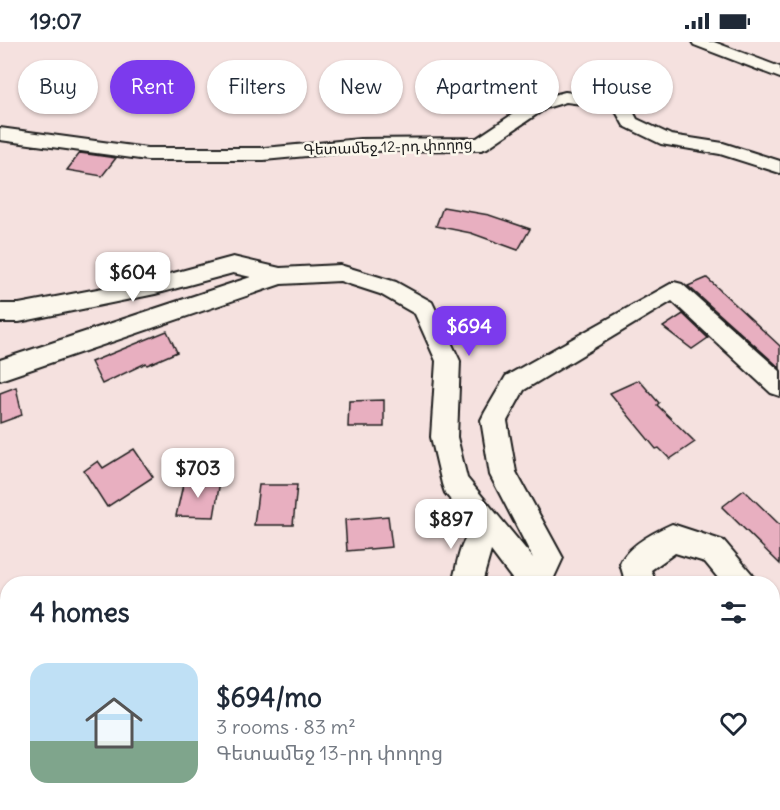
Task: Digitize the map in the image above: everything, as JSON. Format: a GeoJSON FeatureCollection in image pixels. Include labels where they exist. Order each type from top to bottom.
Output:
{"type":"FeatureCollection","features":[{"type":"Feature","properties":{"kind":"street"},"geometry":{"type":"LineString","coordinates":[[700,42],[780,73]]}},
{"type":"Feature","properties":{"kind":"street","name":"Գետամեջ 12-րդ փողոց"},"geometry":{"type":"LineString","coordinates":[[0,134],[147,153],[264,154],[360,145],[481,144],[540,104],[565,97],[621,104],[630,122],[667,140],[723,149],[780,166]]}},
{"type":"Feature","properties":{"kind":"street"},"geometry":{"type":"LineString","coordinates":[[0,313],[19,313],[155,286],[233,265],[280,276]]}},
{"type":"Feature","properties":{"kind":"street"},"geometry":{"type":"LineString","coordinates":[[0,369],[280,276],[340,273],[388,288],[424,308],[448,361],[444,437],[455,483],[529,576]]}},
{"type":"Feature","properties":{"kind":"street"},"geometry":{"type":"LineString","coordinates":[[539,576],[549,558],[503,475],[494,420],[515,383],[674,290],[780,386]]}},
{"type":"Feature","properties":{"kind":"street"},"geometry":{"type":"LineString","coordinates":[[469,576],[476,545],[494,531]]}},
{"type":"Feature","properties":{"kind":"street"},"geometry":{"type":"LineString","coordinates":[[638,576],[634,564],[672,538],[714,550],[735,576]]}},
{"type":"Feature","properties":{"kind":"building"},"geometry":{"type":"Polygon","coordinates":[[[80,153],[116,158],[102,176],[67,170],[80,153]]]}},
{"type":"Feature","properties":{"kind":"building"},"geometry":{"type":"Polygon","coordinates":[[[443,207],[489,215],[530,229],[518,250],[471,233],[436,226],[443,207]]]}},
{"type":"Feature","properties":{"kind":"building"},"geometry":{"type":"Polygon","coordinates":[[[707,278],[780,346],[780,368],[688,286],[707,278]]]}},
{"type":"Feature","properties":{"kind":"building"},"geometry":{"type":"Polygon","coordinates":[[[683,314],[708,338],[692,349],[663,327],[683,314]]]}},
{"type":"Feature","properties":{"kind":"building"},"geometry":{"type":"Polygon","coordinates":[[[167,331],[177,352],[147,365],[146,363],[102,384],[91,362],[167,331]]]}},
{"type":"Feature","properties":{"kind":"building"},"geometry":{"type":"Polygon","coordinates":[[[639,380],[659,403],[657,405],[695,442],[670,459],[659,448],[656,449],[610,393],[639,380]]]}},
{"type":"Feature","properties":{"kind":"building"},"geometry":{"type":"Polygon","coordinates":[[[16,387],[22,415],[0,423],[0,393],[16,387]]]}},
{"type":"Feature","properties":{"kind":"building"},"geometry":{"type":"Polygon","coordinates":[[[384,400],[384,427],[348,427],[349,401],[384,400]]]}},
{"type":"Feature","properties":{"kind":"building"},"geometry":{"type":"Polygon","coordinates":[[[134,449],[153,477],[107,507],[84,471],[98,461],[103,468],[134,449]]]}},
{"type":"Feature","properties":{"kind":"building"},"geometry":{"type":"Polygon","coordinates":[[[184,480],[220,481],[214,517],[176,516],[184,480]]]}},
{"type":"Feature","properties":{"kind":"building"},"geometry":{"type":"Polygon","coordinates":[[[259,485],[297,485],[293,525],[254,525],[259,485]]]}},
{"type":"Feature","properties":{"kind":"building"},"geometry":{"type":"Polygon","coordinates":[[[744,490],[780,525],[780,564],[722,507],[744,490]]]}},
{"type":"Feature","properties":{"kind":"building"},"geometry":{"type":"Polygon","coordinates":[[[388,516],[392,547],[347,551],[345,520],[388,516]]]}}]}
